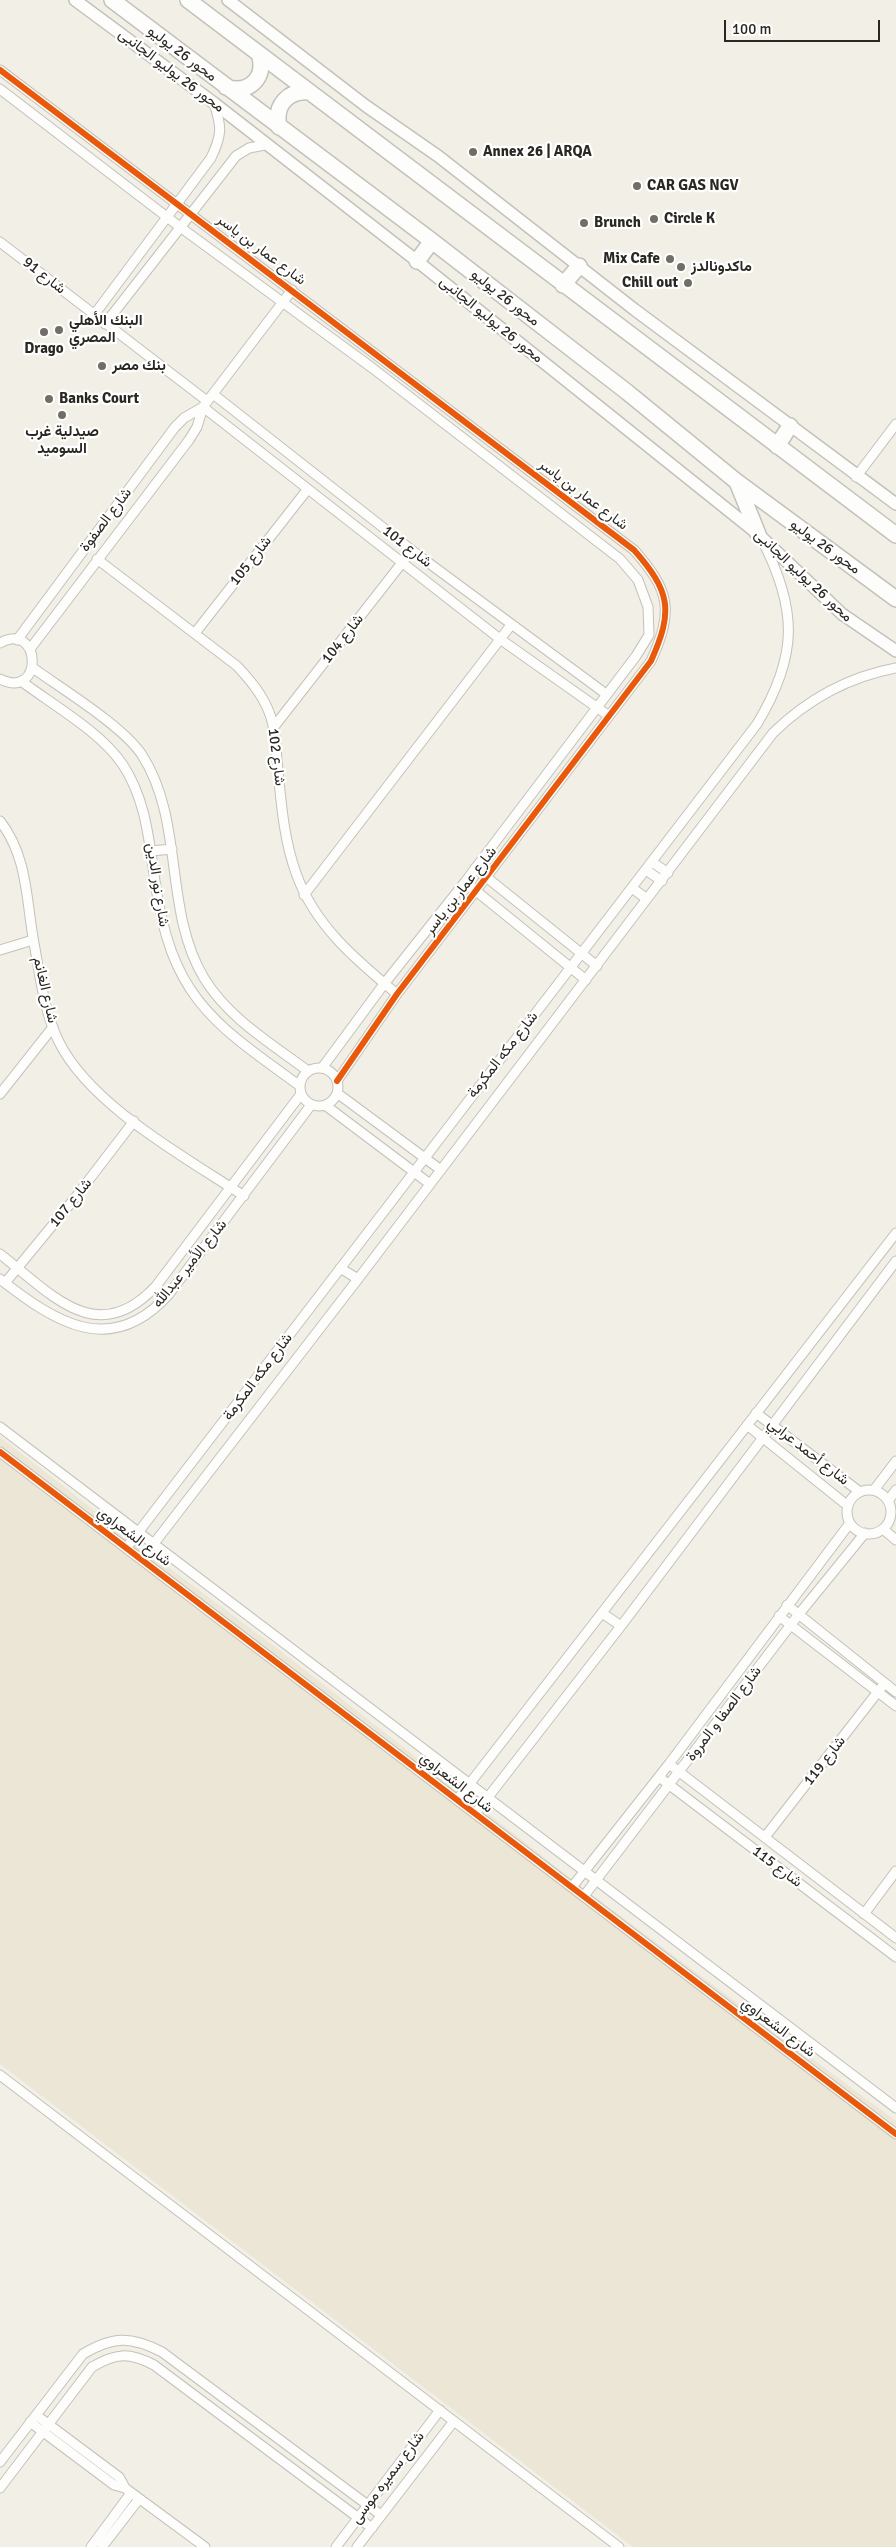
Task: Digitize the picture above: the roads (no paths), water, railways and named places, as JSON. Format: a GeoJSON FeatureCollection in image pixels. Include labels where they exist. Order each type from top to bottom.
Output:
{"type":"FeatureCollection","features":[{"type":"Feature","properties":{"kind":"highway","name":"محور 26 يوليو"},"geometry":{"type":"LineString","coordinates":[[112,0],[432,241],[627,392],[736,481],[896,599]]}},
{"type":"Feature","properties":{"kind":"highway"},"geometry":{"type":"LineString","coordinates":[[188,0],[896,535]]}},
{"type":"Feature","properties":{"kind":"highway"},"geometry":{"type":"LineString","coordinates":[[226,87],[242,90],[255,83],[262,69],[259,54]]}},
{"type":"Feature","properties":{"kind":"highway"},"geometry":{"type":"LineString","coordinates":[[279,127],[278,110],[282,103],[294,93],[310,92]]}},
{"type":"Feature","properties":{"kind":"highway"},"geometry":{"type":"LineString","coordinates":[[417,260],[432,241]]}},
{"type":"Feature","properties":{"kind":"highway"},"geometry":{"type":"LineString","coordinates":[[563,285],[579,266]]}},
{"type":"Feature","properties":{"kind":"highway"},"geometry":{"type":"LineString","coordinates":[[777,446],[790,426]]}},
{"type":"Feature","properties":{"kind":"highway"},"geometry":{"type":"LineString","coordinates":[[736,481],[758,534]]}},
{"type":"Feature","properties":{"kind":"street","name":"محور 26 يوليو الجانبى"},"geometry":{"type":"LineString","coordinates":[[75,0],[417,260],[758,534],[842,614],[896,651]]}},
{"type":"Feature","properties":{"kind":"street"},"geometry":{"type":"LineString","coordinates":[[228,0],[366,106],[438,156],[856,477],[896,504]]}},
{"type":"Feature","properties":{"kind":"street","name":"شارع عمار بن ياسر"},"geometry":{"type":"LineString","coordinates":[[0,70],[46,106],[178,202],[634,550],[654,573],[666,602],[664,634],[652,661],[608,716],[477,892],[396,994],[337,1081]]}},
{"type":"Feature","properties":{"kind":"street","name":"شارع عمار بن ياسر"},"geometry":{"type":"LineString","coordinates":[[0,89],[180,227],[371,366],[620,559],[638,580],[648,607],[648,635],[636,656],[476,868],[384,984],[322,1068]]}},
{"type":"Feature","properties":{"kind":"street"},"geometry":{"type":"LineString","coordinates":[[94,316],[211,158],[219,141],[221,124],[214,104]]}},
{"type":"Feature","properties":{"kind":"street"},"geometry":{"type":"LineString","coordinates":[[37,117],[46,106]]}},
{"type":"Feature","properties":{"kind":"street"},"geometry":{"type":"LineString","coordinates":[[105,324],[236,156],[248,148],[266,145]]}},
{"type":"Feature","properties":{"kind":"street","name":"شارع 91"},"geometry":{"type":"LineString","coordinates":[[0,242],[94,316],[208,401]]}},
{"type":"Feature","properties":{"kind":"street","name":"شارع الصفوة"},"geometry":{"type":"LineString","coordinates":[[30,649],[189,440],[208,401],[292,290]]}},
{"type":"Feature","properties":{"kind":"street"},"geometry":{"type":"LineString","coordinates":[[371,366],[379,356]]}},
{"type":"Feature","properties":{"kind":"street","name":"شارع الصفوة"},"geometry":{"type":"LineString","coordinates":[[17,640],[175,427],[208,401]]}},
{"type":"Feature","properties":{"kind":"street","name":"شارع 101"},"geometry":{"type":"LineString","coordinates":[[208,401],[307,490],[500,639],[608,716]]}},
{"type":"Feature","properties":{"kind":"street","name":"شارع 101"},"geometry":{"type":"LineString","coordinates":[[208,401],[606,694]]}},
{"type":"Feature","properties":{"kind":"street"},"geometry":{"type":"LineString","coordinates":[[856,477],[896,424]]}},
{"type":"Feature","properties":{"kind":"street"},"geometry":{"type":"LineString","coordinates":[[486,455],[494,443]]}},
{"type":"Feature","properties":{"kind":"street"},"geometry":{"type":"LineString","coordinates":[[495,462],[504,451]]}},
{"type":"Feature","properties":{"kind":"street","name":"شارع 105"},"geometry":{"type":"LineString","coordinates":[[195,633],[307,490]]}},
{"type":"Feature","properties":{"kind":"street"},"geometry":{"type":"LineString","coordinates":[[603,546],[613,534]]}},
{"type":"Feature","properties":{"kind":"street","name":"شارع مكه المكرمة"},"geometry":{"type":"LineString","coordinates":[[126,1547],[729,762],[772,699],[782,673],[788,646],[789,617],[783,589],[775,566],[758,534]]}},
{"type":"Feature","properties":{"kind":"street","name":"شارع 104"},"geometry":{"type":"LineString","coordinates":[[273,728],[412,550]]}},
{"type":"Feature","properties":{"kind":"street","name":"شارع 102"},"geometry":{"type":"LineString","coordinates":[[97,559],[237,666],[252,683],[265,702],[273,728],[289,853],[304,895],[316,916],[333,936],[396,994]]}},
{"type":"Feature","properties":{"kind":"street"},"geometry":{"type":"LineString","coordinates":[[304,895],[511,625]]}},
{"type":"Feature","properties":{"kind":"street"},"geometry":{"type":"LineString","coordinates":[[0,643],[17,640],[30,649],[34,658],[33,668],[21,681],[2,682]]}},
{"type":"Feature","properties":{"kind":"street","name":"شارع نور الدين"},"geometry":{"type":"LineString","coordinates":[[33,668],[113,726],[141,753],[160,786],[181,910],[189,945],[204,979],[227,1008],[308,1071]]}},
{"type":"Feature","properties":{"kind":"street","name":"شارع مكه المكرمة"},"geometry":{"type":"LineString","coordinates":[[142,1559],[358,1280],[773,733],[810,702],[852,680],[896,668]]}},
{"type":"Feature","properties":{"kind":"street","name":"شارع نور الدين"},"geometry":{"type":"LineString","coordinates":[[21,681],[100,740],[122,764],[138,794],[151,852],[160,915],[168,944],[188,989],[214,1021],[300,1090]]}},
{"type":"Feature","properties":{"kind":"street"},"geometry":{"type":"LineString","coordinates":[[729,762],[744,772]]}},
{"type":"Feature","properties":{"kind":"street","name":"شارع الغانم"},"geometry":{"type":"LineString","coordinates":[[0,821],[14,842],[23,865],[45,1002],[52,1027],[66,1055],[84,1080],[134,1121],[244,1196]]}},
{"type":"Feature","properties":{"kind":"street"},"geometry":{"type":"LineString","coordinates":[[683,821],[698,832]]}},
{"type":"Feature","properties":{"kind":"street"},"geometry":{"type":"LineString","coordinates":[[151,852],[172,849]]}},
{"type":"Feature","properties":{"kind":"street"},"geometry":{"type":"LineString","coordinates":[[652,862],[668,873]]}},
{"type":"Feature","properties":{"kind":"street"},"geometry":{"type":"LineString","coordinates":[[476,868],[597,966]]}},
{"type":"Feature","properties":{"kind":"street"},"geometry":{"type":"LineString","coordinates":[[646,870],[662,881]]}},
{"type":"Feature","properties":{"kind":"street"},"geometry":{"type":"LineString","coordinates":[[465,882],[586,980]]}},
{"type":"Feature","properties":{"kind":"street"},"geometry":{"type":"LineString","coordinates":[[632,888],[647,899]]}},
{"type":"Feature","properties":{"kind":"street"},"geometry":{"type":"LineString","coordinates":[[0,950],[34,940]]}},
{"type":"Feature","properties":{"kind":"street"},"geometry":{"type":"LineString","coordinates":[[0,1094],[52,1027]]}},
{"type":"Feature","properties":{"kind":"street"},"geometry":{"type":"LineString","coordinates":[[325,1105],[334,1099],[337,1093],[337,1081],[331,1073],[322,1068],[308,1071],[303,1076],[300,1090],[311,1104],[325,1105],[430,1184]]}},
{"type":"Feature","properties":{"kind":"street","name":"شارع الأمير عبدالله"},"geometry":{"type":"LineString","coordinates":[[0,1254],[66,1306],[85,1313],[105,1315],[125,1310],[142,1300],[156,1286],[231,1188],[300,1090]]}},
{"type":"Feature","properties":{"kind":"street"},"geometry":{"type":"LineString","coordinates":[[337,1093],[440,1170]]}},
{"type":"Feature","properties":{"kind":"street","name":"شارع الأمير عبدالله"},"geometry":{"type":"LineString","coordinates":[[2,1281],[34,1306],[59,1320],[84,1328],[110,1329],[135,1322],[157,1308],[169,1294],[311,1104]]}},
{"type":"Feature","properties":{"kind":"street","name":"شارع 107"},"geometry":{"type":"LineString","coordinates":[[2,1281],[18,1267],[76,1198],[134,1121]]}},
{"type":"Feature","properties":{"kind":"street"},"geometry":{"type":"LineString","coordinates":[[457,1800],[756,1413],[862,1280],[896,1233]]}},
{"type":"Feature","properties":{"kind":"street"},"geometry":{"type":"LineString","coordinates":[[475,1814],[621,1626],[896,1261]]}},
{"type":"Feature","properties":{"kind":"street"},"geometry":{"type":"LineString","coordinates":[[340,1268],[358,1280]]}},
{"type":"Feature","properties":{"kind":"street"},"geometry":{"type":"LineString","coordinates":[[862,1280],[874,1290]]}},
{"type":"Feature","properties":{"kind":"street"},"geometry":{"type":"LineString","coordinates":[[133,1305],[142,1317]]}},
{"type":"Feature","properties":{"kind":"street","name":"شارع أحمد عرابي"},"geometry":{"type":"LineString","coordinates":[[756,1413],[860,1492]]}},
{"type":"Feature","properties":{"kind":"street","name":"شارع أحمد عرابي"},"geometry":{"type":"LineString","coordinates":[[747,1425],[848,1506]]}},
{"type":"Feature","properties":{"kind":"street","name":"شارع الشعراوي"},"geometry":{"type":"LineString","coordinates":[[0,1427],[896,2108]]}},
{"type":"Feature","properties":{"kind":"street","name":"شارع الشعراوي"},"geometry":{"type":"LineString","coordinates":[[0,1452],[896,2134]]}},
{"type":"Feature","properties":{"kind":"street"},"geometry":{"type":"LineString","coordinates":[[874,1490],[896,1461]]}},
{"type":"Feature","properties":{"kind":"street"},"geometry":{"type":"LineString","coordinates":[[874,1490],[888,1500],[894,1515],[883,1529],[877,1532],[864,1533],[850,1523],[848,1506],[860,1492],[874,1490]]}},
{"type":"Feature","properties":{"kind":"street"},"geometry":{"type":"LineString","coordinates":[[888,1500],[896,1490]]}},
{"type":"Feature","properties":{"kind":"street","name":"شارع الصفا و المروة"},"geometry":{"type":"LineString","coordinates":[[572,1887],[659,1777],[850,1523]]}},
{"type":"Feature","properties":{"kind":"street"},"geometry":{"type":"LineString","coordinates":[[883,1529],[896,1540]]}},
{"type":"Feature","properties":{"kind":"street","name":"شارع الصفا و المروة"},"geometry":{"type":"LineString","coordinates":[[584,1896],[680,1773],[799,1614],[864,1533]]}},
{"type":"Feature","properties":{"kind":"street"},"geometry":{"type":"LineString","coordinates":[[787,1605],[896,1692]]}},
{"type":"Feature","properties":{"kind":"street"},"geometry":{"type":"LineString","coordinates":[[602,1613],[621,1626]]}},
{"type":"Feature","properties":{"kind":"street"},"geometry":{"type":"LineString","coordinates":[[779,1616],[896,1706]]}},
{"type":"Feature","properties":{"kind":"street","name":"شارع 119"},"geometry":{"type":"LineString","coordinates":[[765,1837],[884,1684]]}},
{"type":"Feature","properties":{"kind":"street","name":"شارع 115"},"geometry":{"type":"LineString","coordinates":[[668,1764],[896,1938]]}},
{"type":"Feature","properties":{"kind":"street","name":"شارع 115"},"geometry":{"type":"LineString","coordinates":[[659,1777],[896,1957]]}},
{"type":"Feature","properties":{"kind":"street"},"geometry":{"type":"LineString","coordinates":[[864,1914],[896,1871]]}},
{"type":"Feature","properties":{"kind":"street"},"geometry":{"type":"LineString","coordinates":[[0,2076],[616,2546]]}},
{"type":"Feature","properties":{"kind":"street"},"geometry":{"type":"LineString","coordinates":[[0,2462],[83,2354],[101,2344],[115,2340],[143,2342],[162,2352],[381,2515]]}},
{"type":"Feature","properties":{"kind":"street"},"geometry":{"type":"LineString","coordinates":[[0,2488],[92,2367],[106,2358],[123,2355],[139,2357],[154,2365],[372,2528]]}},
{"type":"Feature","properties":{"kind":"street","name":"شارع سميره موسى"},"geometry":{"type":"LineString","coordinates":[[336,2547],[440,2410]]}},
{"type":"Feature","properties":{"kind":"street"},"geometry":{"type":"LineString","coordinates":[[33,2419],[114,2485],[128,2491],[205,2547]]}},
{"type":"Feature","properties":{"kind":"street","name":"شارع سميره موسى"},"geometry":{"type":"LineString","coordinates":[[357,2547],[454,2421]]}},
{"type":"Feature","properties":{"kind":"street"},"geometry":{"type":"LineString","coordinates":[[91,2547],[128,2491]]}},
{"type":"Feature","properties":{"kind":"street"},"geometry":{"type":"LineString","coordinates":[[102,2547],[139,2499]]}},
{"type":"Feature","properties":{"kind":"place","name":"Annex 26 | ARQA"},"geometry":{"type":"Point","coordinates":[473,152]}},
{"type":"Feature","properties":{"kind":"place","name":"CAR GAS NGV"},"geometry":{"type":"Point","coordinates":[637,186]}},
{"type":"Feature","properties":{"kind":"place","name":"Circle K"},"geometry":{"type":"Point","coordinates":[654,219]}},
{"type":"Feature","properties":{"kind":"place","name":"Brunch"},"geometry":{"type":"Point","coordinates":[584,223]}},
{"type":"Feature","properties":{"kind":"place","name":"Mix Cafe"},"geometry":{"type":"Point","coordinates":[670,259]}},
{"type":"Feature","properties":{"kind":"place","name":"ماكدونالدز"},"geometry":{"type":"Point","coordinates":[681,267]}},
{"type":"Feature","properties":{"kind":"place","name":"Chill out"},"geometry":{"type":"Point","coordinates":[688,283]}},
{"type":"Feature","properties":{"kind":"place","name":"البنك الأهلي المصري"},"geometry":{"type":"Point","coordinates":[59,330]}},
{"type":"Feature","properties":{"kind":"place","name":"Drago"},"geometry":{"type":"Point","coordinates":[44,332]}},
{"type":"Feature","properties":{"kind":"place","name":"بنك مصر"},"geometry":{"type":"Point","coordinates":[102,366]}},
{"type":"Feature","properties":{"kind":"place","name":"Banks Court"},"geometry":{"type":"Point","coordinates":[49,399]}},
{"type":"Feature","properties":{"kind":"place","name":"صيدلية غرب السوميد"},"geometry":{"type":"Point","coordinates":[62,415]}}]}
